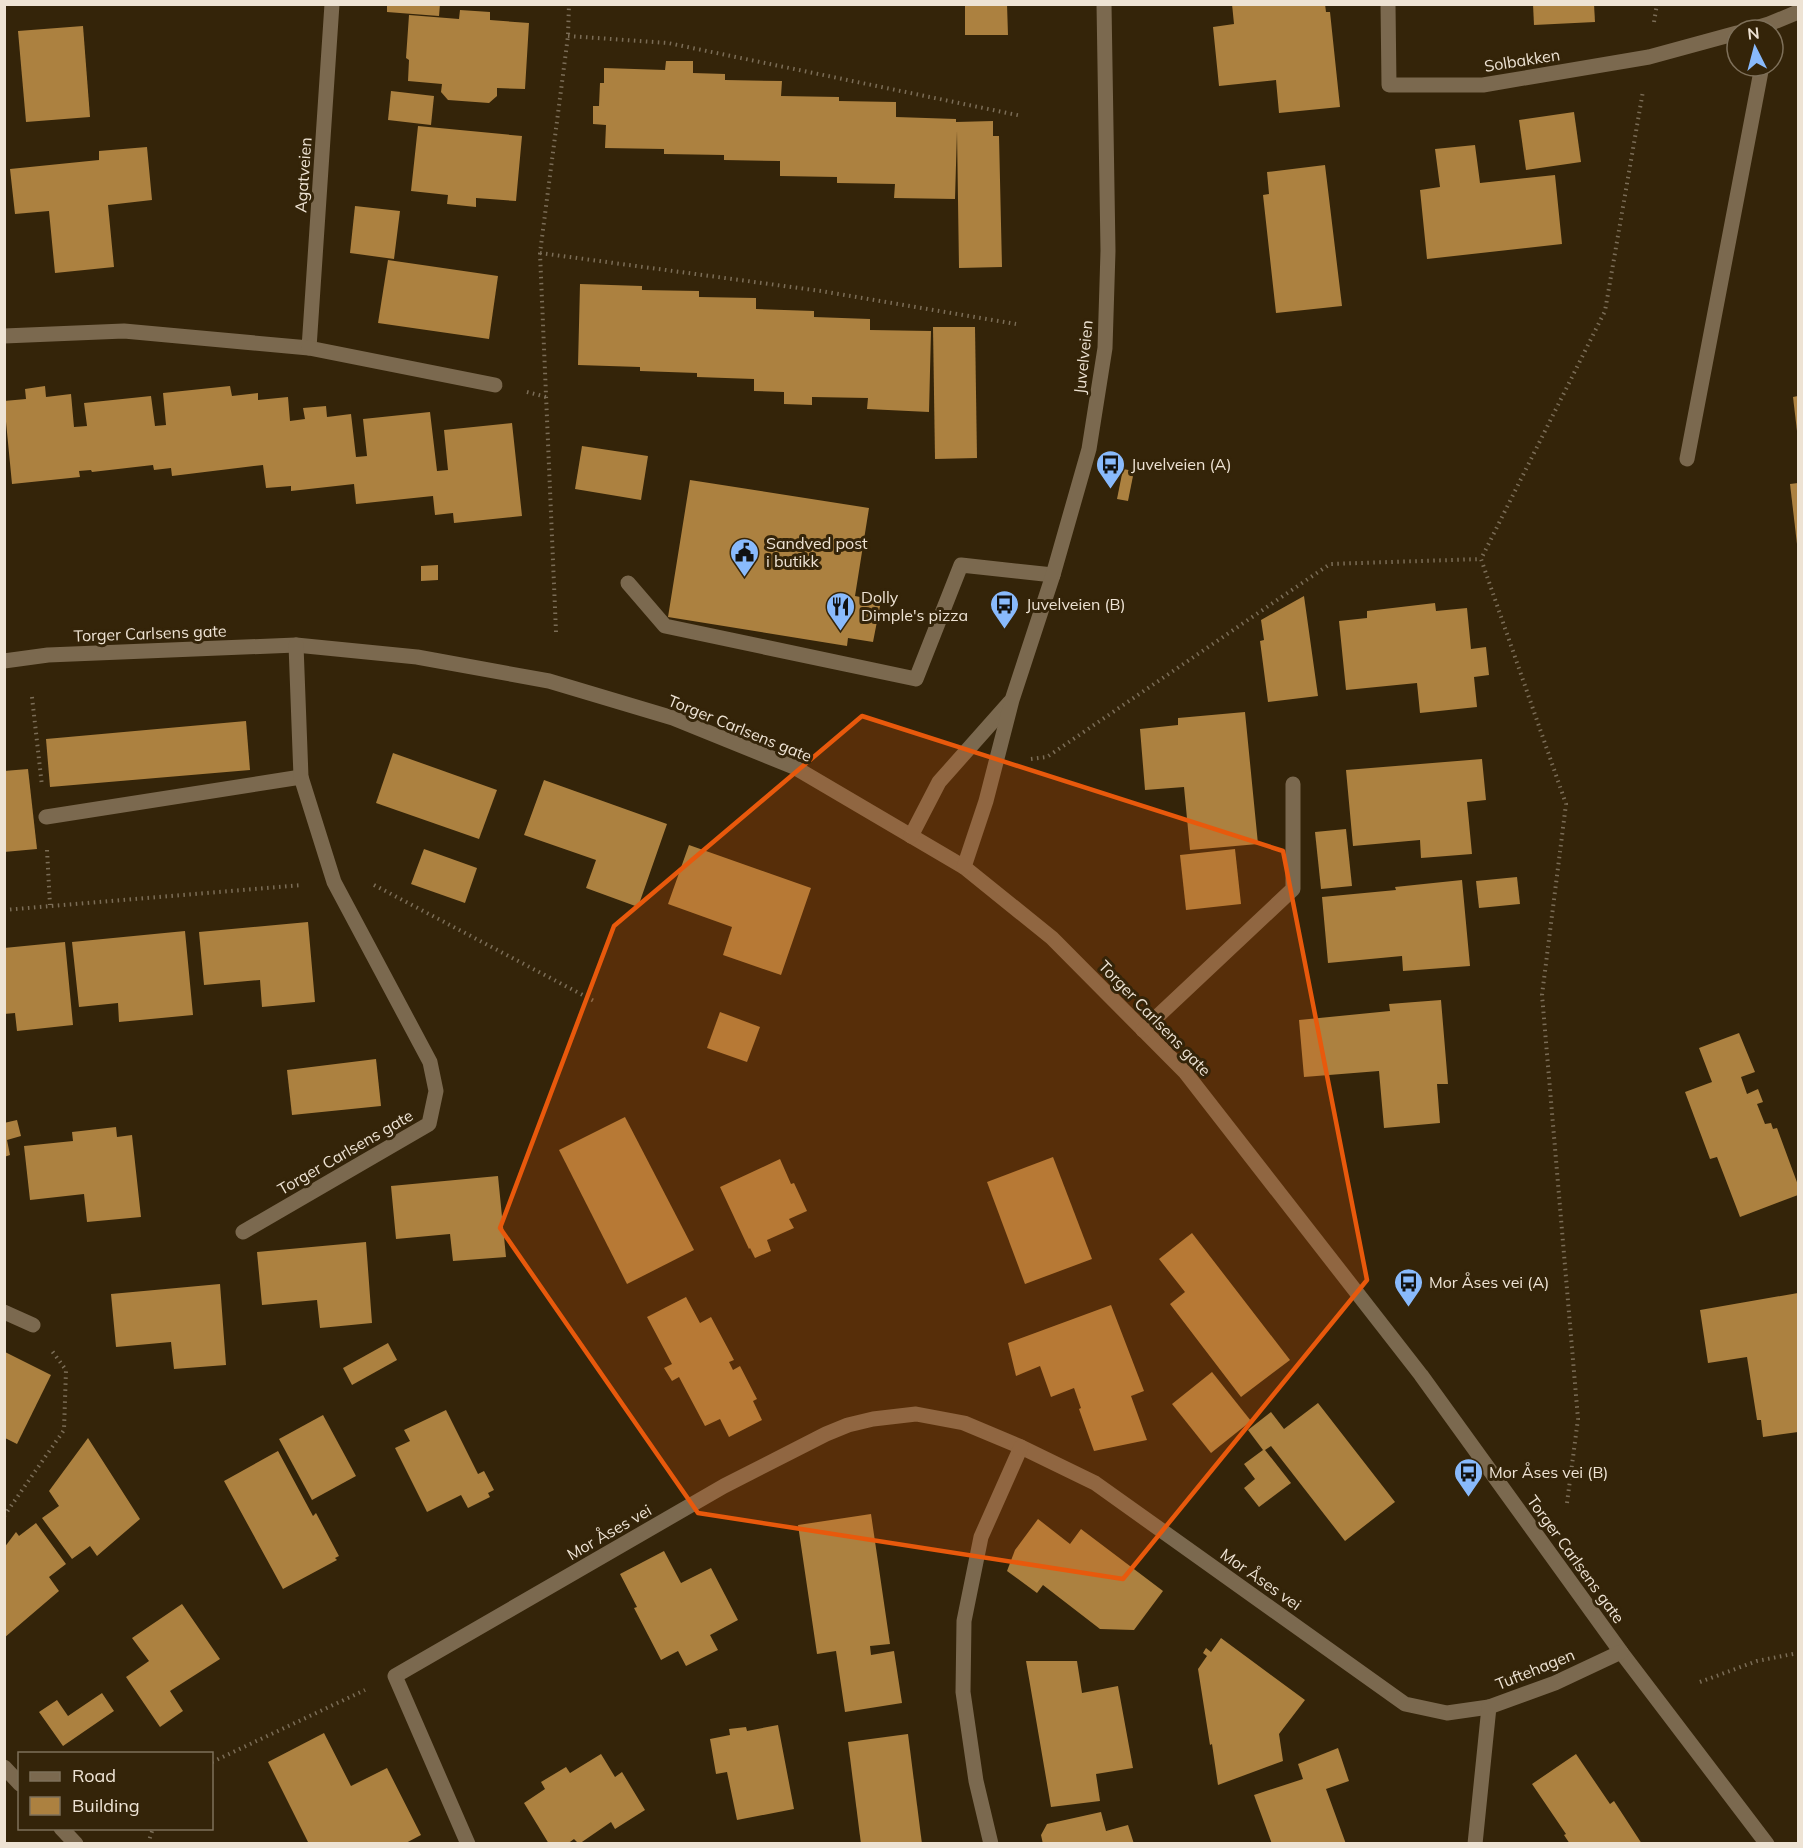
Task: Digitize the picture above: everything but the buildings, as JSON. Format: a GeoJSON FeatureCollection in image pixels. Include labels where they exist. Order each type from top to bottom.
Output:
{"type":"FeatureCollection","features":[{"type":"Feature","properties":{"kind":"street","name":"Agatveien"},"geometry":{"type":"LineString","coordinates":[[309,348],[332,4]]}},
{"type":"Feature","properties":{"kind":"street","name":"Juvelveien"},"geometry":{"type":"LineString","coordinates":[[964,867],[986,801],[1012,700],[1053,575],[1089,449],[1105,348],[1108,251],[1104,4]]}},
{"type":"Feature","properties":{"kind":"street","name":"Solbakken"},"geometry":{"type":"LineString","coordinates":[[1388,4],[1389,85],[1483,86],[1649,57],[1725,36]]}},
{"type":"Feature","properties":{"kind":"street"},"geometry":{"type":"LineString","coordinates":[[1687,459],[1759,78]]}},
{"type":"Feature","properties":{"kind":"street"},"geometry":{"type":"LineString","coordinates":[[4,336],[124,331],[309,348],[495,385]]}},
{"type":"Feature","properties":{"kind":"street"},"geometry":{"type":"LineString","coordinates":[[628,584],[665,626],[916,679],[961,565],[1053,575]]}},
{"type":"Feature","properties":{"kind":"street","name":"Torger Carlsens gate"},"geometry":{"type":"LineString","coordinates":[[4,661],[48,655],[296,645],[417,657],[549,681],[673,718],[794,767],[964,867],[1052,938],[1185,1072],[1421,1375],[1621,1652],[1767,1844]]}},
{"type":"Feature","properties":{"kind":"street","name":"Torger Carlsens gate"},"geometry":{"type":"LineString","coordinates":[[243,1232],[429,1124],[436,1091],[430,1062],[334,882],[301,777],[296,645]]}},
{"type":"Feature","properties":{"kind":"street","name":"Juvelveien"},"geometry":{"type":"LineString","coordinates":[[911,836],[939,782],[1012,700]]}},
{"type":"Feature","properties":{"kind":"street"},"geometry":{"type":"LineString","coordinates":[[46,817],[301,777]]}},
{"type":"Feature","properties":{"kind":"street"},"geometry":{"type":"LineString","coordinates":[[1143,1029],[1293,889],[1293,784]]}},
{"type":"Feature","properties":{"kind":"street"},"geometry":{"type":"LineString","coordinates":[[4,1312],[33,1324]]}},
{"type":"Feature","properties":{"kind":"street","name":"Mor Åses vei"},"geometry":{"type":"LineString","coordinates":[[395,1676],[724,1486],[826,1434],[848,1425],[873,1419],[916,1414],[964,1423],[1021,1447],[1095,1483],[1405,1704],[1447,1713],[1489,1707]]}},
{"type":"Feature","properties":{"kind":"street"},"geometry":{"type":"LineString","coordinates":[[991,1844],[976,1781],[963,1692],[964,1622],[981,1537],[1021,1447]]}},
{"type":"Feature","properties":{"kind":"street","name":"Tuftehagen"},"geometry":{"type":"LineString","coordinates":[[1475,1844],[1489,1707],[1555,1683],[1621,1652]]}},
{"type":"Feature","properties":{"kind":"street"},"geometry":{"type":"LineString","coordinates":[[395,1676],[468,1844]]}},
{"type":"Feature","properties":{"kind":"street"},"geometry":{"type":"LineString","coordinates":[[4,1767],[18,1782]]}},
{"type":"Feature","properties":{"kind":"street"},"geometry":{"type":"LineString","coordinates":[[63,1830],[76,1844]]}},
{"type":"Feature","properties":{"kind":"path"},"geometry":{"type":"LineString","coordinates":[[556,632],[540,253],[568,36],[569,4]]}},
{"type":"Feature","properties":{"kind":"path"},"geometry":{"type":"LineString","coordinates":[[1567,1503],[1578,1419],[1542,995],[1566,804],[1481,559],[1605,311],[1657,4]]}},
{"type":"Feature","properties":{"kind":"path"},"geometry":{"type":"LineString","coordinates":[[568,36],[668,44],[1022,116]]}},
{"type":"Feature","properties":{"kind":"path"},"geometry":{"type":"LineString","coordinates":[[540,253],[821,291],[1016,324]]}},
{"type":"Feature","properties":{"kind":"path"},"geometry":{"type":"LineString","coordinates":[[1026,760],[1047,757],[1330,564],[1481,559]]}},
{"type":"Feature","properties":{"kind":"path"},"geometry":{"type":"LineString","coordinates":[[4,910],[367,881],[594,1001]]}},
{"type":"Feature","properties":{"kind":"path"},"geometry":{"type":"LineString","coordinates":[[4,1516],[64,1430],[66,1370],[33,1324]]}},
{"type":"Feature","properties":{"kind":"path"},"geometry":{"type":"LineString","coordinates":[[1700,1682],[1757,1661],[1798,1653]]}},
{"type":"Feature","properties":{"kind":"path"},"geometry":{"type":"LineString","coordinates":[[213,1762],[395,1676]]}},
{"type":"Feature","properties":{"kind":"highlighted area"},"geometry":{"type":"Polygon","coordinates":[[[862,716],[1283,851],[1367,1280],[1123,1579],[698,1513],[500,1228],[614,926],[862,716]]]}},
{"type":"Feature","properties":{"kind":"place","name":"Juvelveien (A)"},"geometry":{"type":"Point","coordinates":[1110,490]}},
{"type":"Feature","properties":{"kind":"place","name":"Sandved post i butikk"},"geometry":{"type":"Point","coordinates":[745,578]}},
{"type":"Feature","properties":{"kind":"place","name":"Juvelveien (B)"},"geometry":{"type":"Point","coordinates":[1005,630]}},
{"type":"Feature","properties":{"kind":"place","name":"Dolly Dimple's pizza"},"geometry":{"type":"Point","coordinates":[840,632]}},
{"type":"Feature","properties":{"kind":"place","name":"Mor Åses vei (A)"},"geometry":{"type":"Point","coordinates":[1408,1308]}},
{"type":"Feature","properties":{"kind":"place","name":"Mor Åses vei (B)"},"geometry":{"type":"Point","coordinates":[1468,1498]}}]}
